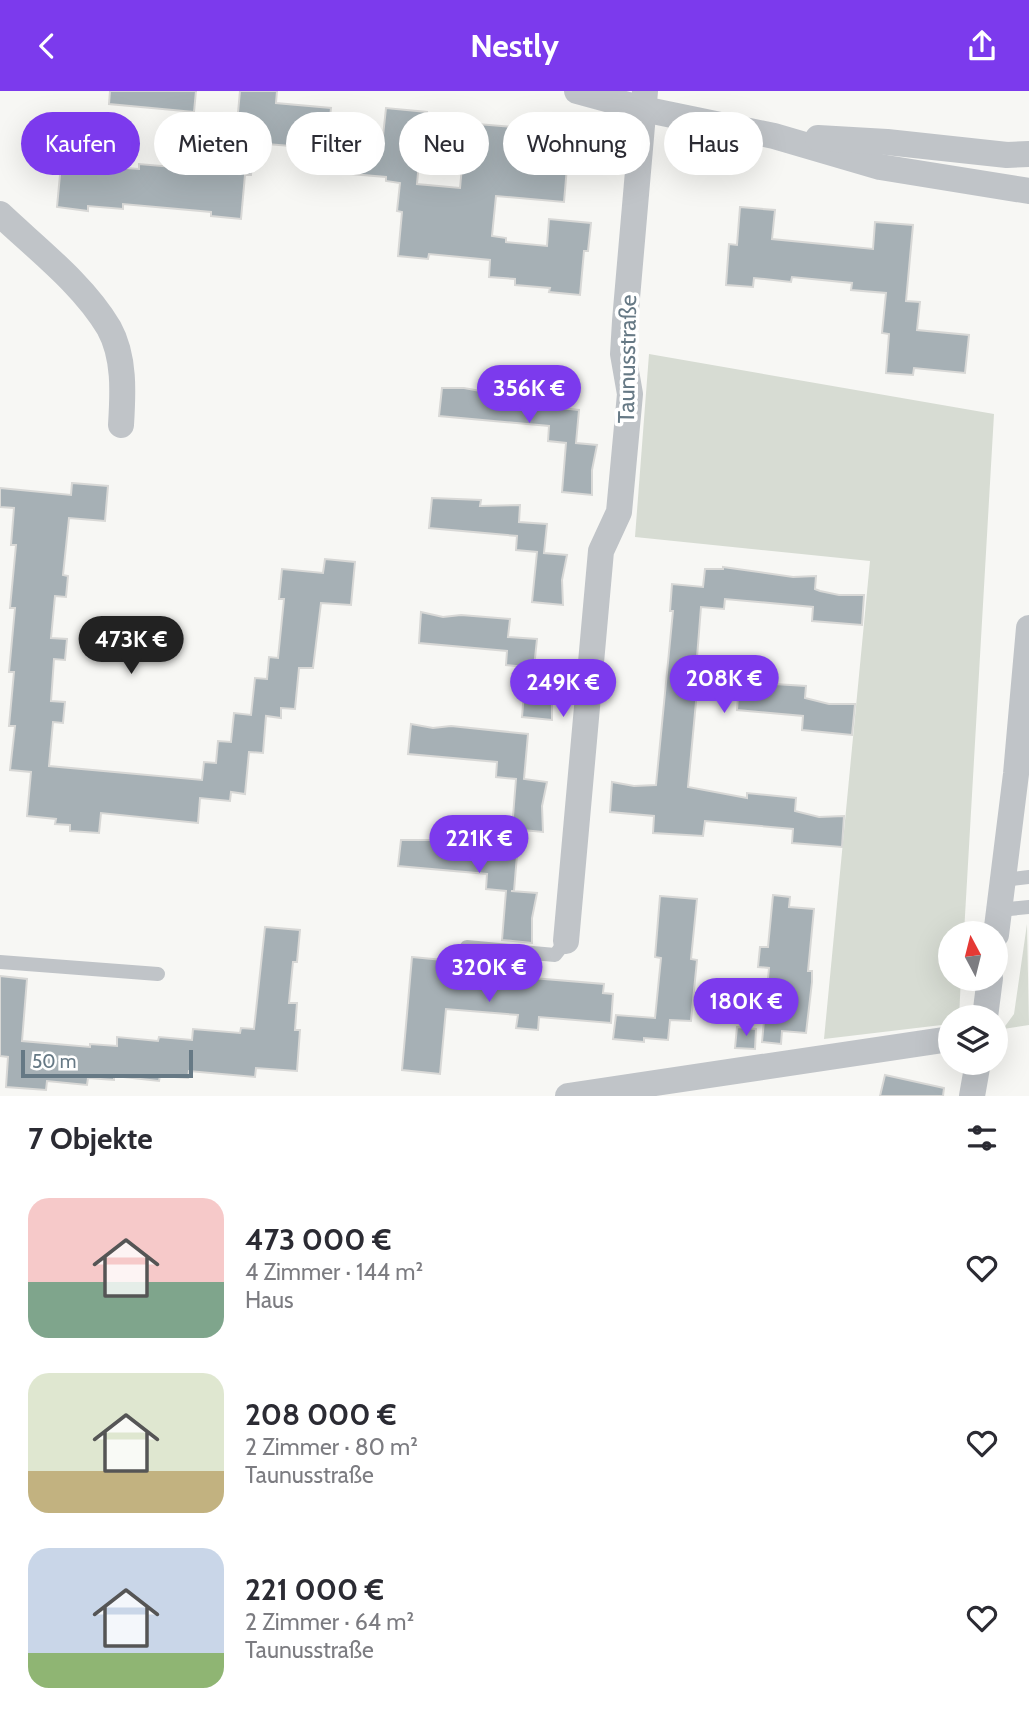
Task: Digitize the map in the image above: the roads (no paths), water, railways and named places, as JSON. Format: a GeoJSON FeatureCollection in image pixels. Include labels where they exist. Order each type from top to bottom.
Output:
{"type":"FeatureCollection","features":[{"type":"Feature","properties":{"kind":"street"},"geometry":{"type":"LineString","coordinates":[[578,91],[644,100],[880,167],[1029,191]]}},
{"type":"Feature","properties":{"kind":"street","name":"Taunusstraße"},"geometry":{"type":"LineString","coordinates":[[566,940],[601,551],[619,512],[630,394],[623,354],[644,100]]}},
{"type":"Feature","properties":{"kind":"street"},"geometry":{"type":"LineString","coordinates":[[774,136],[887,142],[1007,155],[1029,154]]}},
{"type":"Feature","properties":{"kind":"street"},"geometry":{"type":"LineString","coordinates":[[0,214],[79,288],[110,329],[124,385],[121,425]]}},
{"type":"Feature","properties":{"kind":"street"},"geometry":{"type":"LineString","coordinates":[[998,921],[1016,879],[1016,774],[1029,628]]}},
{"type":"Feature","properties":{"kind":"street"},"geometry":{"type":"LineString","coordinates":[[568,1096],[938,1041]]}},
{"type":"Feature","properties":{"kind":"street"},"geometry":{"type":"LineString","coordinates":[[972,1096],[976,1075]]}},
{"type":"Feature","properties":{"kind":"lane"},"geometry":{"type":"LineString","coordinates":[[1001,921],[1029,907]]}},
{"type":"Feature","properties":{"kind":"lane"},"geometry":{"type":"LineString","coordinates":[[467,947],[555,955],[566,940]]}},
{"type":"Feature","properties":{"kind":"lane"},"geometry":{"type":"LineString","coordinates":[[0,961],[158,974]]}}]}
